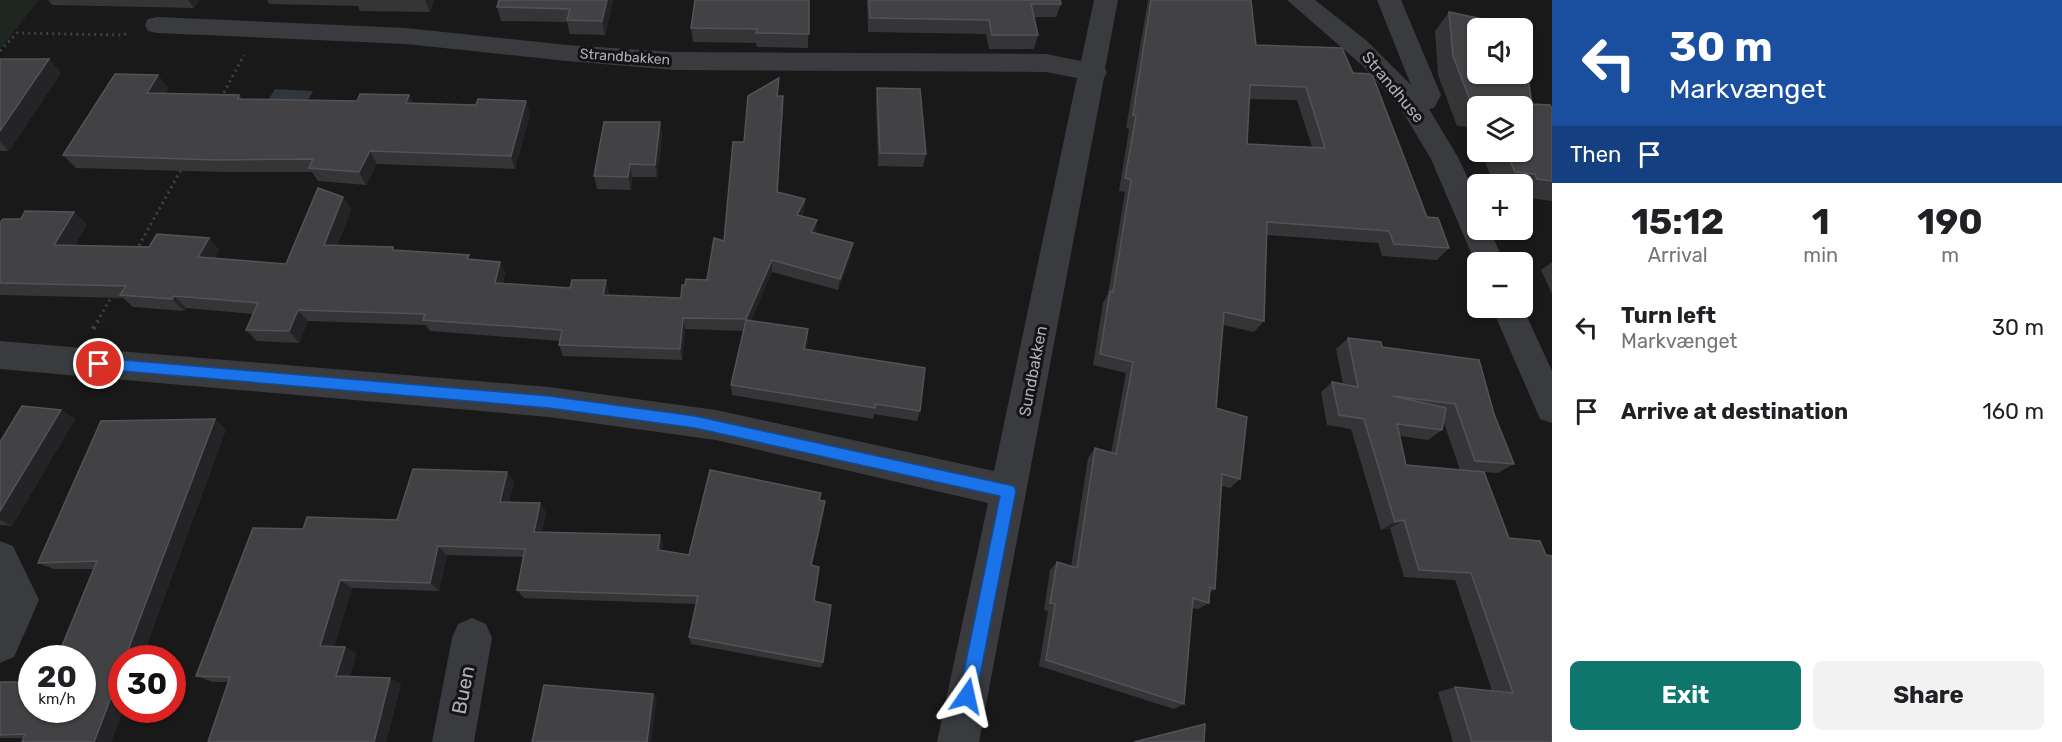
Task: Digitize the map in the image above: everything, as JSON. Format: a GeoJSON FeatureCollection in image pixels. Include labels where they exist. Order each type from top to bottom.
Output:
{"type":"FeatureCollection","features":[{"type":"Feature","properties":{"kind":"street","name":"Sundbakken"},"geometry":{"type":"LineString","coordinates":[[958,742],[1094,72],[1106,0]]}},
{"type":"Feature","properties":{"kind":"street","name":"Strandhuse"},"geometry":{"type":"LineString","coordinates":[[1299,0],[1352,40],[1410,102],[1440,151],[1485,252]]}},
{"type":"Feature","properties":{"kind":"street"},"geometry":{"type":"LineString","coordinates":[[1389,0],[1428,95],[1425,101],[1410,102]]}},
{"type":"Feature","properties":{"kind":"street","name":"Strandbakken"},"geometry":{"type":"LineString","coordinates":[[158,25],[406,36],[567,53],[675,61],[1046,63],[1094,72]]}},
{"type":"Feature","properties":{"kind":"street"},"geometry":{"type":"LineString","coordinates":[[1512,318],[1552,408]]}},
{"type":"Feature","properties":{"kind":"street"},"geometry":{"type":"LineString","coordinates":[[0,355],[560,403],[716,425],[1009,491]]}},
{"type":"Feature","properties":{"kind":"street"},"geometry":{"type":"LineString","coordinates":[[0,559],[20,600],[0,643]]}},
{"type":"Feature","properties":{"kind":"street","name":"Buen"},"geometry":{"type":"LineString","coordinates":[[453,742],[472,638]]}},
{"type":"Feature","properties":{"kind":"path"},"geometry":{"type":"LineString","coordinates":[[0,51],[17,33],[122,34],[158,25]]}},
{"type":"Feature","properties":{"kind":"path"},"geometry":{"type":"LineString","coordinates":[[219,102],[259,29]]}},
{"type":"Feature","properties":{"kind":"path"},"geometry":{"type":"LineString","coordinates":[[133,258],[184,164]]}},
{"type":"Feature","properties":{"kind":"path"},"geometry":{"type":"LineString","coordinates":[[75,362],[115,289]]}},
{"type":"Feature","properties":{"kind":"shaded area"},"geometry":{"type":"Polygon","coordinates":[[[0,0],[39,0],[0,49],[0,0]]]}},
{"type":"Feature","properties":{"kind":"shaded area"},"geometry":{"type":"Polygon","coordinates":[[[275,89],[313,91],[306,104],[267,102],[275,89]]]}},
{"type":"Feature","properties":{"kind":"building"},"geometry":{"type":"Polygon","coordinates":[[[499,0],[607,0],[602,21],[567,20],[570,9],[497,7],[499,0]]]}},
{"type":"Feature","properties":{"kind":"building"},"geometry":{"type":"Polygon","coordinates":[[[695,0],[809,0],[809,34],[756,33],[757,29],[691,28],[695,0]]]}},
{"type":"Feature","properties":{"kind":"building"},"geometry":{"type":"Polygon","coordinates":[[[869,0],[1060,0],[1061,4],[1031,4],[1038,35],[992,35],[989,20],[870,18],[869,0]]]}},
{"type":"Feature","properties":{"kind":"building"},"geometry":{"type":"Polygon","coordinates":[[[1151,0],[1251,0],[1256,45],[1342,48],[1353,73],[1372,74],[1427,217],[1438,218],[1449,248],[1394,244],[1389,231],[1267,222],[1264,321],[1224,312],[1216,408],[1247,417],[1240,479],[1222,474],[1215,589],[1210,587],[1209,603],[1193,598],[1184,704],[1046,660],[1055,604],[1050,603],[1057,562],[1077,568],[1095,448],[1116,454],[1133,362],[1100,354],[1110,291],[1113,292],[1131,180],[1125,178],[1136,116],[1133,115],[1151,0]],[[1250,85],[1247,144],[1325,148],[1306,87],[1250,85]]]}},
{"type":"Feature","properties":{"kind":"building"},"geometry":{"type":"Polygon","coordinates":[[[1449,12],[1478,18],[1467,18],[1467,84],[1529,84],[1531,96],[1468,96],[1453,56],[1449,12]]]}},
{"type":"Feature","properties":{"kind":"building"},"geometry":{"type":"Polygon","coordinates":[[[0,59],[49,59],[0,131],[0,59]]]}},
{"type":"Feature","properties":{"kind":"building"},"geometry":{"type":"Polygon","coordinates":[[[115,74],[158,75],[147,93],[239,95],[238,99],[357,101],[360,94],[409,95],[406,103],[476,105],[478,99],[526,101],[511,156],[370,151],[359,172],[309,168],[313,159],[217,160],[63,155],[115,74]]]}},
{"type":"Feature","properties":{"kind":"building"},"geometry":{"type":"Polygon","coordinates":[[[779,78],[777,96],[783,96],[777,192],[805,199],[797,215],[817,220],[811,232],[853,243],[840,279],[772,260],[746,319],[683,318],[680,349],[559,345],[562,330],[423,320],[425,314],[298,310],[289,331],[246,330],[258,303],[174,296],[172,299],[120,295],[126,286],[0,283],[0,223],[3,219],[21,219],[25,211],[74,212],[54,245],[149,247],[157,234],[209,238],[198,257],[286,264],[318,188],[343,197],[324,245],[393,247],[393,250],[469,255],[467,259],[500,262],[495,283],[570,288],[572,280],[606,280],[603,295],[681,298],[682,285],[685,285],[686,279],[707,280],[714,238],[724,241],[733,142],[744,142],[748,96],[779,78]]]}},
{"type":"Feature","properties":{"kind":"building"},"geometry":{"type":"Polygon","coordinates":[[[877,88],[920,89],[926,154],[880,153],[877,88]]]}},
{"type":"Feature","properties":{"kind":"building"},"geometry":{"type":"Polygon","coordinates":[[[1533,104],[1550,105],[1552,109],[1552,181],[1537,179],[1535,174],[1515,172],[1510,162],[1533,162],[1533,104]]]}},
{"type":"Feature","properties":{"kind":"building"},"geometry":{"type":"Polygon","coordinates":[[[604,122],[660,122],[655,165],[630,164],[628,177],[594,176],[604,122]]]}},
{"type":"Feature","properties":{"kind":"building"},"geometry":{"type":"Polygon","coordinates":[[[746,320],[808,329],[804,349],[925,368],[920,411],[876,404],[875,408],[731,385],[746,320]]]}},
{"type":"Feature","properties":{"kind":"building"},"geometry":{"type":"Polygon","coordinates":[[[1348,338],[1381,342],[1382,347],[1479,360],[1494,414],[1514,464],[1475,461],[1455,404],[1393,396],[1446,408],[1442,430],[1397,424],[1406,465],[1484,472],[1509,538],[1540,541],[1546,555],[1552,556],[1552,742],[1472,742],[1455,687],[1513,693],[1471,573],[1419,570],[1404,520],[1395,522],[1364,419],[1339,415],[1332,382],[1358,387],[1348,338]]]}},
{"type":"Feature","properties":{"kind":"building"},"geometry":{"type":"Polygon","coordinates":[[[22,406],[61,410],[0,511],[0,442],[22,406]]]}},
{"type":"Feature","properties":{"kind":"building"},"geometry":{"type":"Polygon","coordinates":[[[215,419],[130,645],[108,645],[108,705],[94,742],[22,742],[25,734],[0,735],[0,682],[18,682],[18,723],[96,723],[96,645],[62,645],[97,561],[38,563],[101,421],[215,419]]]}},
{"type":"Feature","properties":{"kind":"building"},"geometry":{"type":"Polygon","coordinates":[[[413,469],[507,472],[500,502],[540,503],[534,532],[660,535],[658,550],[689,555],[710,470],[821,493],[819,500],[825,501],[811,565],[819,567],[814,601],[831,605],[823,662],[689,637],[698,596],[517,590],[525,549],[438,546],[430,583],[340,580],[320,646],[345,647],[336,676],[390,678],[374,742],[208,742],[230,677],[196,676],[253,528],[303,529],[307,517],[397,520],[413,469]]]}},
{"type":"Feature","properties":{"kind":"building"},"geometry":{"type":"Polygon","coordinates":[[[544,685],[653,694],[647,742],[532,742],[544,685]]]}},
{"type":"Feature","properties":{"kind":"building"},"geometry":{"type":"Polygon","coordinates":[[[1205,724],[1204,742],[1134,742],[1205,724]]]}},
{"type":"Feature","properties":{"kind":"route"},"geometry":{"type":"LineString","coordinates":[[99,364],[549,402],[695,422],[1009,491],[967,696]]}}]}
